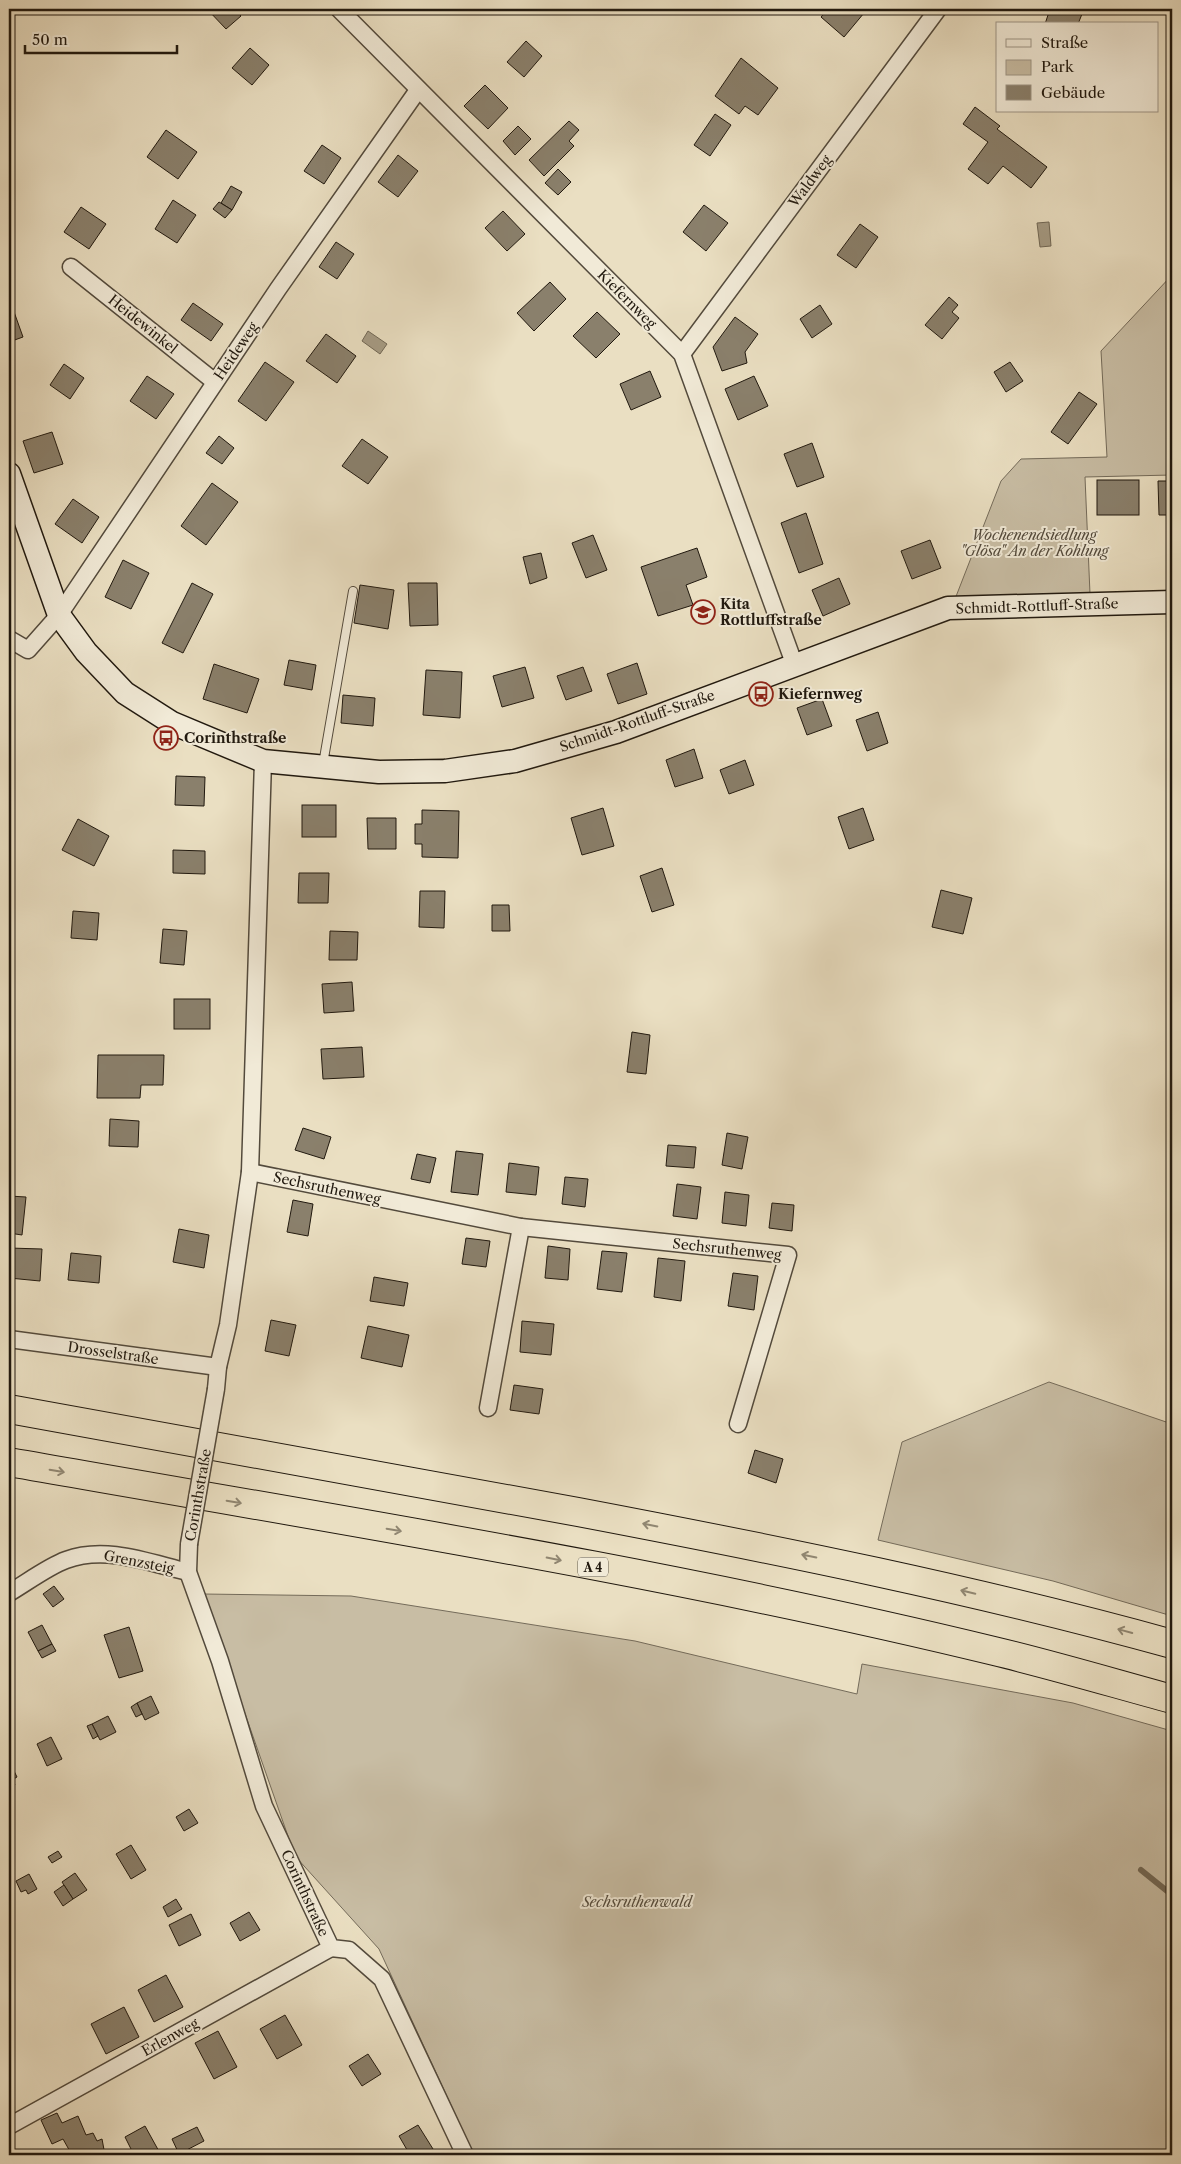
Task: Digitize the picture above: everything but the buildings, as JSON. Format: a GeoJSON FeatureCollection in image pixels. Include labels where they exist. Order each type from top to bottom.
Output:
{"type":"FeatureCollection","features":[{"type":"Feature","properties":{"kind":"highway"},"geometry":{"type":"LineString","coordinates":[[9,1409],[772,1548],[1012,1602],[1172,1644]]}},
{"type":"Feature","properties":{"kind":"highway","name":"A 4"},"geometry":{"type":"LineString","coordinates":[[9,1462],[456,1541],[733,1593],[994,1651],[1172,1699]]}},
{"type":"Feature","properties":{"kind":"street","name":"Kiefernweg"},"geometry":{"type":"LineString","coordinates":[[339,9],[682,354],[795,666]]}},
{"type":"Feature","properties":{"kind":"street","name":"Waldweg"},"geometry":{"type":"LineString","coordinates":[[682,354],[938,9]]}},
{"type":"Feature","properties":{"kind":"street","name":"Heideweg"},"geometry":{"type":"LineString","coordinates":[[59,615],[215,382],[418,90]]}},
{"type":"Feature","properties":{"kind":"street","name":"Heidewinkel"},"geometry":{"type":"LineString","coordinates":[[71,267],[215,382]]}},
{"type":"Feature","properties":{"kind":"street","name":"Schmidt-Rottluff-Straße"},"geometry":{"type":"LineString","coordinates":[[9,474],[59,615],[86,652],[124,693],[172,724],[263,761],[379,772],[445,770],[514,760],[616,732],[948,608],[1172,602]]}},
{"type":"Feature","properties":{"kind":"street"},"geometry":{"type":"LineString","coordinates":[[9,639],[28,650],[59,615]]}},
{"type":"Feature","properties":{"kind":"street","name":"Corinthstraße"},"geometry":{"type":"LineString","coordinates":[[263,761],[250,1172],[228,1325],[218,1367],[216,1389],[189,1544],[188,1572],[220,1661],[264,1806],[331,1948],[349,1950],[382,1979],[465,2155]]}},
{"type":"Feature","properties":{"kind":"street","name":"Sechsruthenweg"},"geometry":{"type":"LineString","coordinates":[[250,1172],[521,1228],[788,1255],[738,1424]]}},
{"type":"Feature","properties":{"kind":"street"},"geometry":{"type":"LineString","coordinates":[[488,1408],[521,1228]]}},
{"type":"Feature","properties":{"kind":"street","name":"Drosselstraße"},"geometry":{"type":"LineString","coordinates":[[9,1339],[218,1367]]}},
{"type":"Feature","properties":{"kind":"street","name":"Grenzsteig"},"geometry":{"type":"LineString","coordinates":[[9,1593],[66,1560],[98,1554],[129,1557],[188,1572]]}},
{"type":"Feature","properties":{"kind":"street","name":"Erlenweg"},"geometry":{"type":"LineString","coordinates":[[9,2126],[331,1948]]}},
{"type":"Feature","properties":{"kind":"lane"},"geometry":{"type":"LineString","coordinates":[[322,767],[353,591]]}},
{"type":"Feature","properties":{"kind":"green space","name":"Wochenendsiedlung \"Glösa\" An der Kohlung"},"geometry":{"type":"Polygon","coordinates":[[[1172,275],[1172,475],[1085,477],[1090,594],[955,599],[1001,481],[1021,459],[1107,457],[1101,351],[1172,275]]]}},
{"type":"Feature","properties":{"kind":"green space"},"geometry":{"type":"Polygon","coordinates":[[[1049,1382],[1172,1424],[1172,1616],[1053,1581],[878,1540],[902,1442],[1049,1382]]]}},
{"type":"Feature","properties":{"kind":"green space","name":"Sechsruthenwald"},"geometry":{"type":"Polygon","coordinates":[[[203,1594],[351,1596],[635,1641],[857,1694],[862,1664],[1073,1703],[1172,1731],[1172,2155],[474,2155],[379,1949],[295,1856],[203,1594]]]}},
{"type":"Feature","properties":{"kind":"shaded area"},"geometry":{"type":"Polygon","coordinates":[[[1049,222],[1051,246],[1040,247],[1037,223],[1049,222]]]}},
{"type":"Feature","properties":{"kind":"shaded area"},"geometry":{"type":"Polygon","coordinates":[[[368,331],[387,344],[380,354],[362,341],[368,331]]]}},
{"type":"Feature","properties":{"kind":"waterway"},"geometry":{"type":"LineString","coordinates":[[1141,1870],[1172,1895]]}},
{"type":"Feature","properties":{"kind":"place","name":"Kita Rottluffstraße"},"geometry":{"type":"Point","coordinates":[703,612]}},
{"type":"Feature","properties":{"kind":"place","name":"Kiefernweg"},"geometry":{"type":"Point","coordinates":[761,694]}},
{"type":"Feature","properties":{"kind":"place","name":"Corinthstraße"},"geometry":{"type":"Point","coordinates":[166,738]}}]}
